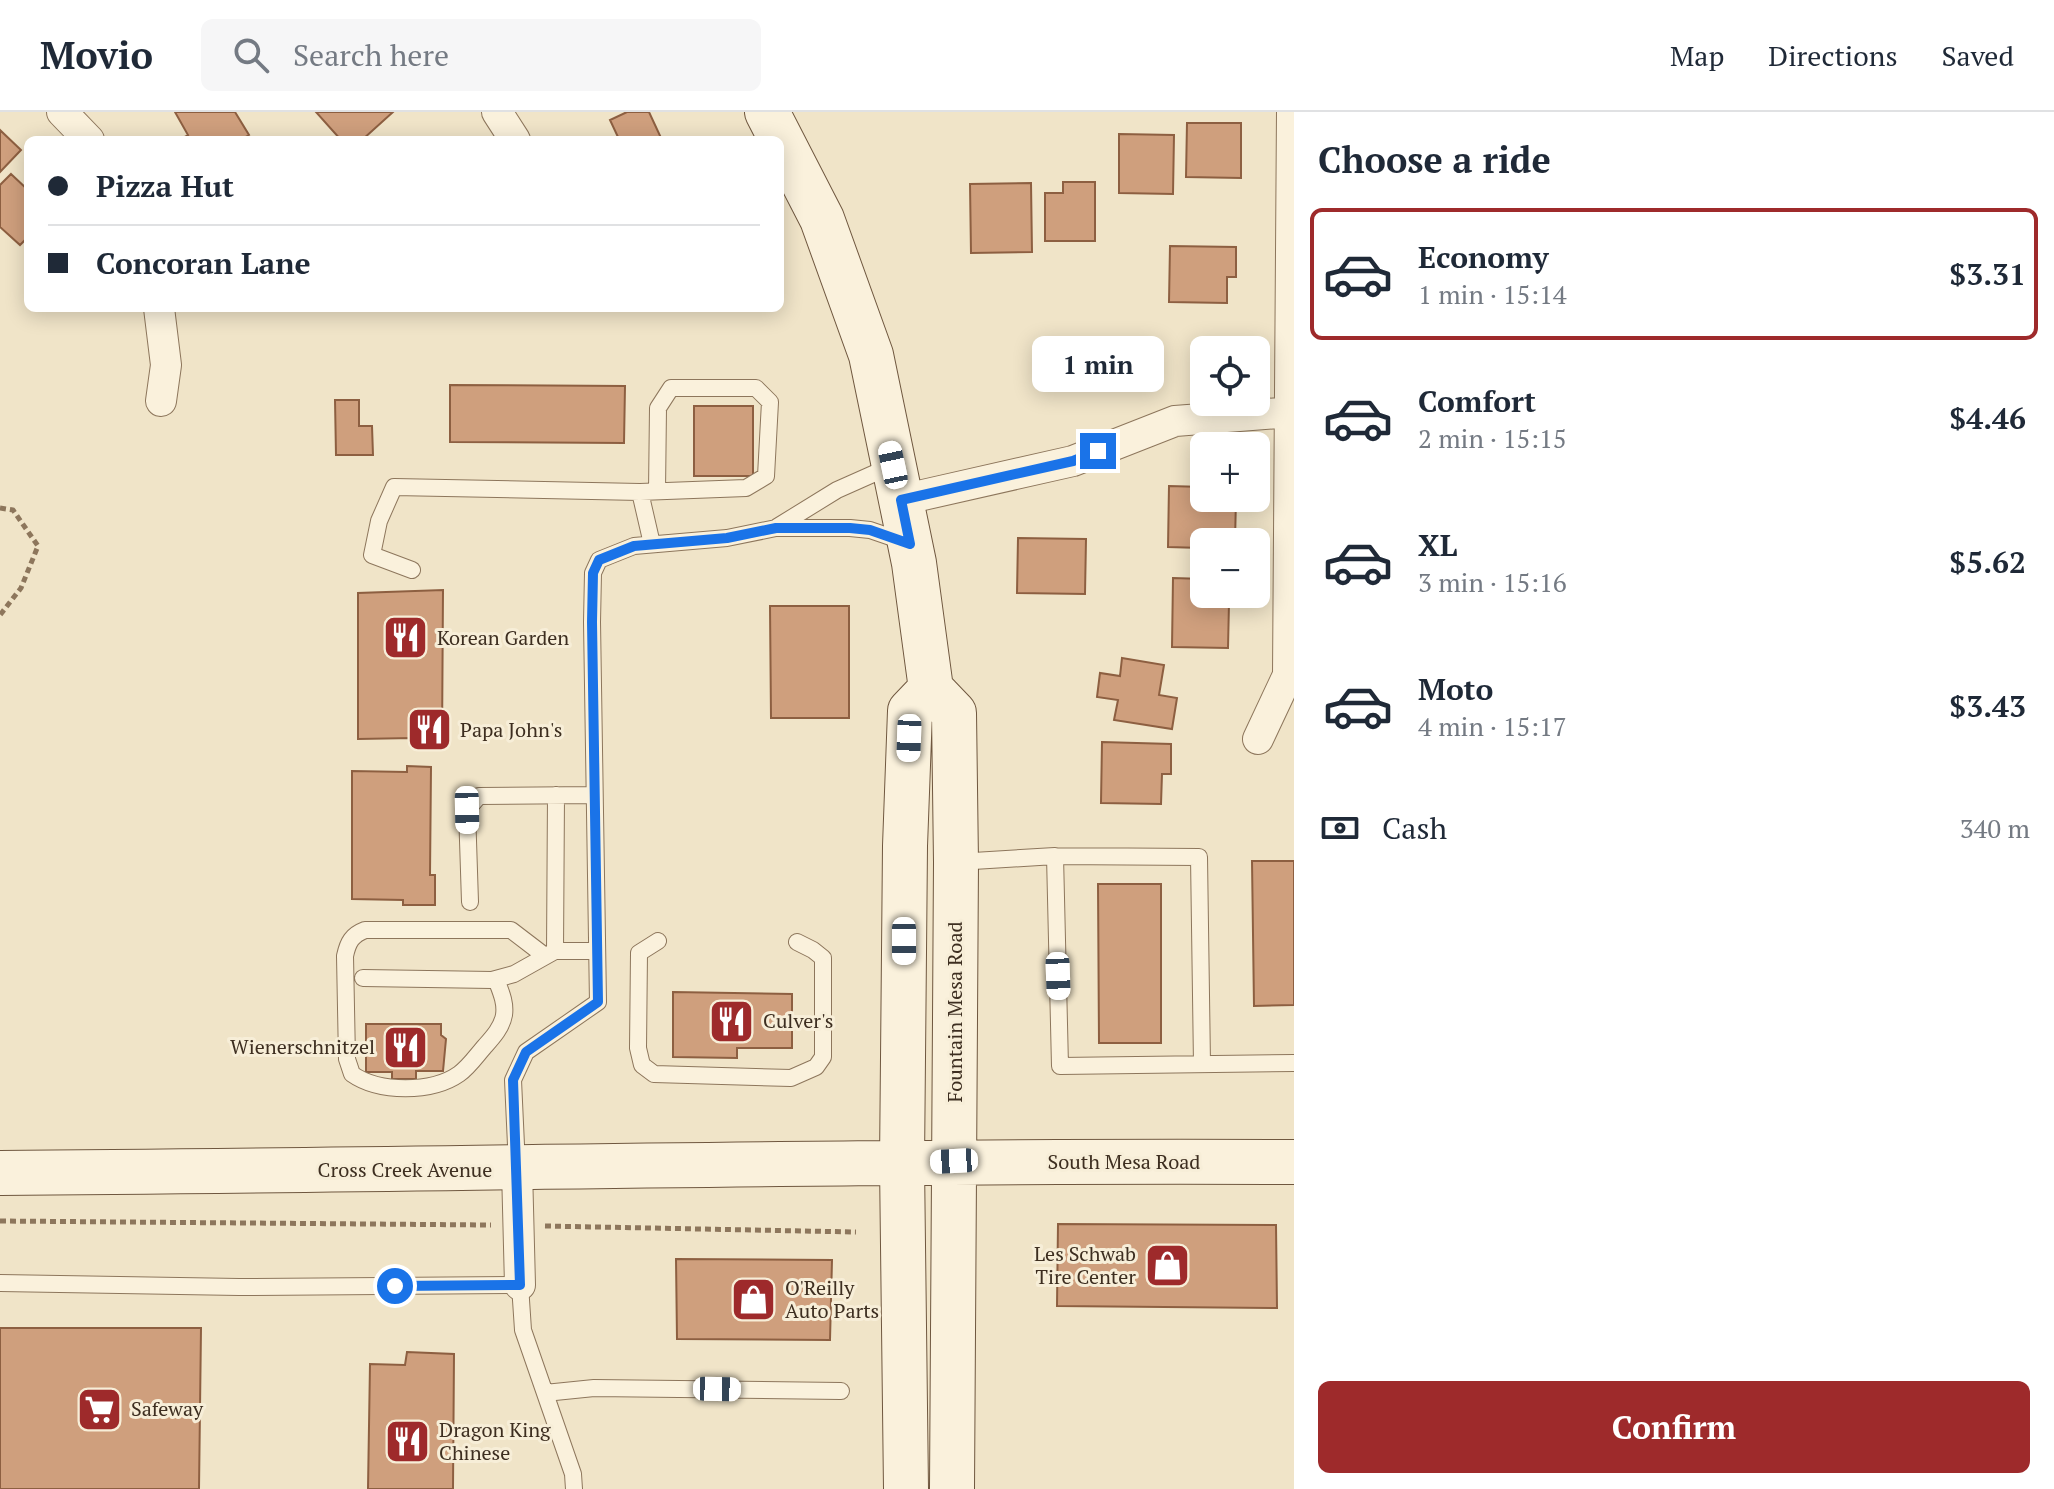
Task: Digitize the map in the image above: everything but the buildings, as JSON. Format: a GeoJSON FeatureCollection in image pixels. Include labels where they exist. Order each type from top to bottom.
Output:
{"type":"FeatureCollection","features":[{"type":"Feature","properties":{"kind":"main road","name":"Fountain Mesa Road"},"geometry":{"type":"LineString","coordinates":[[767,112],[779,136]]}},
{"type":"Feature","properties":{"kind":"main road","name":"Fountain Mesa Road"},"geometry":{"type":"LineString","coordinates":[[784,145],[822,219],[871,355],[910,544],[931,689],[954,713],[952,1489]]}},
{"type":"Feature","properties":{"kind":"main road"},"geometry":{"type":"LineString","coordinates":[[911,1476],[902,1164],[905,846],[910,711],[931,689]]}},
{"type":"Feature","properties":{"kind":"main road","name":"Cross Creek Avenue"},"geometry":{"type":"LineString","coordinates":[[0,1173],[517,1169],[954,1161]]}},
{"type":"Feature","properties":{"kind":"main road","name":"South Mesa Road"},"geometry":{"type":"LineString","coordinates":[[954,1161],[1294,1162]]}},
{"type":"Feature","properties":{"kind":"street"},"geometry":{"type":"LineString","coordinates":[[62,112],[85,136]]}},
{"type":"Feature","properties":{"kind":"street"},"geometry":{"type":"LineString","coordinates":[[497,112],[512,136]]}},
{"type":"Feature","properties":{"kind":"street"},"geometry":{"type":"LineString","coordinates":[[1258,739],[1288,675],[1292,112]]}},
{"type":"Feature","properties":{"kind":"street"},"geometry":{"type":"LineString","coordinates":[[159,312],[166,365],[161,401]]}},
{"type":"Feature","properties":{"kind":"street"},"geometry":{"type":"LineString","coordinates":[[897,483],[1073,461],[1175,421],[1292,412]]}},
{"type":"Feature","properties":{"kind":"street"},"geometry":{"type":"LineString","coordinates":[[517,1169],[520,1285]]}},
{"type":"Feature","properties":{"kind":"lane"},"geometry":{"type":"LineString","coordinates":[[412,570],[372,555],[379,521],[394,487],[640,492],[746,488],[766,476],[770,402],[756,388],[671,388],[658,408],[657,491]]}},
{"type":"Feature","properties":{"kind":"lane"},"geometry":{"type":"LineString","coordinates":[[776,528],[837,490],[897,483]]}},
{"type":"Feature","properties":{"kind":"lane"},"geometry":{"type":"LineString","coordinates":[[640,492],[652,544]]}},
{"type":"Feature","properties":{"kind":"lane"},"geometry":{"type":"LineString","coordinates":[[517,1169],[513,1080],[526,1052],[598,1002],[593,573],[599,560],[614,552],[652,544],[727,538],[776,528],[870,530],[910,544]]}},
{"type":"Feature","properties":{"kind":"lane"},"geometry":{"type":"LineString","coordinates":[[550,953],[556,795]]}},
{"type":"Feature","properties":{"kind":"lane"},"geometry":{"type":"LineString","coordinates":[[470,902],[467,810],[479,796],[594,795]]}},
{"type":"Feature","properties":{"kind":"lane"},"geometry":{"type":"LineString","coordinates":[[1055,856],[1060,1066],[1294,1063]]}},
{"type":"Feature","properties":{"kind":"lane"},"geometry":{"type":"LineString","coordinates":[[956,862],[1055,856],[1199,857],[1202,1064]]}},
{"type":"Feature","properties":{"kind":"lane"},"geometry":{"type":"LineString","coordinates":[[496,979],[504,1000],[504,1016],[497,1033],[462,1072],[443,1083],[412,1087],[374,1085],[352,1074],[347,1059],[345,956],[348,943],[355,934],[365,930],[511,930],[550,953]]}},
{"type":"Feature","properties":{"kind":"lane"},"geometry":{"type":"LineString","coordinates":[[658,941],[639,953],[638,1048],[642,1065],[654,1074],[791,1078],[816,1067],[823,1057],[823,958],[797,942]]}},
{"type":"Feature","properties":{"kind":"lane"},"geometry":{"type":"LineString","coordinates":[[363,978],[496,979],[514,974],[550,953],[597,951]]}},
{"type":"Feature","properties":{"kind":"lane"},"geometry":{"type":"LineString","coordinates":[[0,1283],[239,1287],[520,1285],[523,1330],[573,1474],[574,1489]]}},
{"type":"Feature","properties":{"kind":"lane"},"geometry":{"type":"LineString","coordinates":[[545,1393],[594,1388],[841,1391]]}},
{"type":"Feature","properties":{"kind":"path"},"geometry":{"type":"LineString","coordinates":[[0,508],[13,510],[38,546],[21,588],[0,615]]}},
{"type":"Feature","properties":{"kind":"path"},"geometry":{"type":"LineString","coordinates":[[0,1221],[519,1225],[856,1232]]}},
{"type":"Feature","properties":{"kind":"place","name":"Korean Garden"},"geometry":{"type":"Point","coordinates":[406,638]}},
{"type":"Feature","properties":{"kind":"place","name":"Papa John's"},"geometry":{"type":"Point","coordinates":[429,730]}},
{"type":"Feature","properties":{"kind":"place","name":"Culver's"},"geometry":{"type":"Point","coordinates":[732,1021]}},
{"type":"Feature","properties":{"kind":"place","name":"Wienerschnitzel"},"geometry":{"type":"Point","coordinates":[406,1047]}},
{"type":"Feature","properties":{"kind":"place","name":"Les Schwab Tire Center"},"geometry":{"type":"Point","coordinates":[1167,1266]}},
{"type":"Feature","properties":{"kind":"place","name":"O'Reilly Auto Parts"},"geometry":{"type":"Point","coordinates":[754,1300]}},
{"type":"Feature","properties":{"kind":"place","name":"Safeway"},"geometry":{"type":"Point","coordinates":[100,1409]}},
{"type":"Feature","properties":{"kind":"place","name":"Dragon King Chinese"},"geometry":{"type":"Point","coordinates":[408,1441]}},
{"type":"Feature","properties":{"kind":"route"},"geometry":{"type":"LineString","coordinates":[[395,1286],[520,1285],[513,1080],[526,1052],[598,1002],[592,622],[593,573],[599,560],[634,546],[727,538],[776,528],[870,530],[910,544],[901,500],[1073,461],[1098,451]]}}]}
